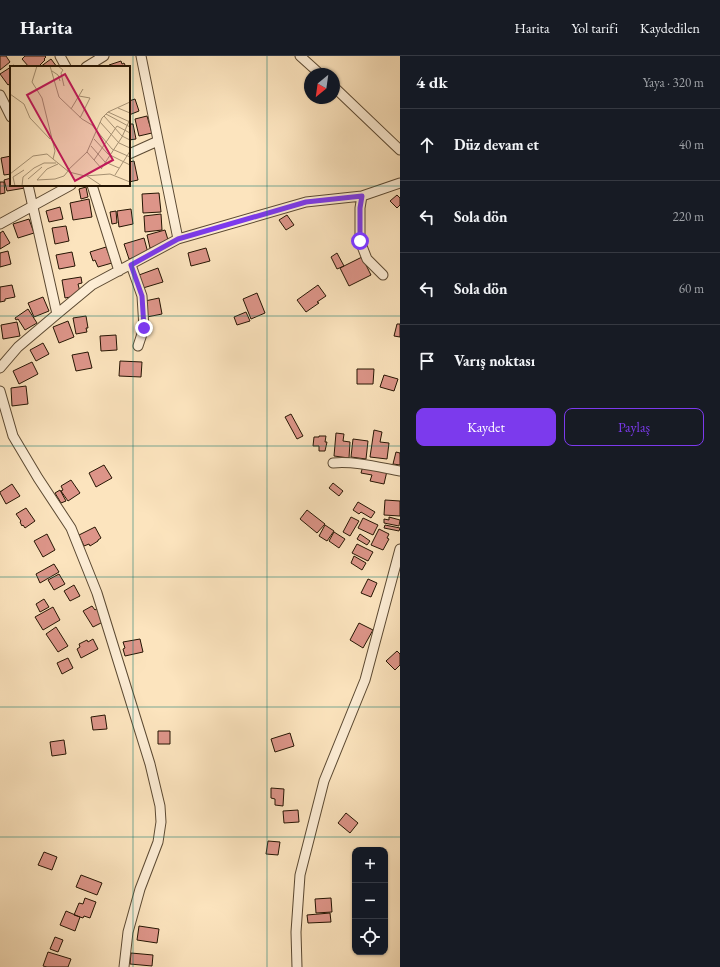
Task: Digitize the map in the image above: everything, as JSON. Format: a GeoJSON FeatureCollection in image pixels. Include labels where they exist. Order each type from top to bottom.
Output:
{"type":"FeatureCollection","features":[{"type":"Feature","properties":{"kind":"street"},"geometry":{"type":"LineString","coordinates":[[60,56],[65,66]]}},
{"type":"Feature","properties":{"kind":"street"},"geometry":{"type":"LineString","coordinates":[[88,66],[104,56]]}},
{"type":"Feature","properties":{"kind":"street"},"geometry":{"type":"LineString","coordinates":[[141,56],[178,239]]}},
{"type":"Feature","properties":{"kind":"street"},"geometry":{"type":"LineString","coordinates":[[300,56],[313,68]]}},
{"type":"Feature","properties":{"kind":"street"},"geometry":{"type":"LineString","coordinates":[[340,93],[400,150]]}},
{"type":"Feature","properties":{"kind":"street"},"geometry":{"type":"LineString","coordinates":[[0,95],[10,114],[0,117]]}},
{"type":"Feature","properties":{"kind":"street"},"geometry":{"type":"LineString","coordinates":[[130,154],[158,141]]}},
{"type":"Feature","properties":{"kind":"street"},"geometry":{"type":"LineString","coordinates":[[0,368],[18,347],[92,285],[178,239],[306,202],[362,196],[400,183]]}},
{"type":"Feature","properties":{"kind":"street"},"geometry":{"type":"LineString","coordinates":[[28,186],[56,314]]}},
{"type":"Feature","properties":{"kind":"street"},"geometry":{"type":"LineString","coordinates":[[0,224],[69,186]]}},
{"type":"Feature","properties":{"kind":"street"},"geometry":{"type":"LineString","coordinates":[[92,186],[119,271]]}},
{"type":"Feature","properties":{"kind":"street"},"geometry":{"type":"LineString","coordinates":[[362,196],[360,208],[360,241],[368,259],[383,275]]}},
{"type":"Feature","properties":{"kind":"street"},"geometry":{"type":"LineString","coordinates":[[131,265],[142,296],[144,328],[138,346]]}},
{"type":"Feature","properties":{"kind":"street"},"geometry":{"type":"LineString","coordinates":[[0,390],[13,436],[38,478],[71,528],[96,593],[150,764],[160,806],[161,822],[158,842],[138,896],[128,932],[124,967]]}},
{"type":"Feature","properties":{"kind":"street"},"geometry":{"type":"LineString","coordinates":[[333,463],[340,462],[367,464],[400,471]]}},
{"type":"Feature","properties":{"kind":"street"},"geometry":{"type":"LineString","coordinates":[[297,967],[296,932],[300,875],[324,781],[365,680],[400,549]]}},
{"type":"Feature","properties":{"kind":"building"},"geometry":{"type":"Polygon","coordinates":[[[0,56],[6,56],[10,62],[0,70],[0,56]]]}},
{"type":"Feature","properties":{"kind":"building"},"geometry":{"type":"Polygon","coordinates":[[[25,56],[46,57],[39,66],[28,66],[22,59],[25,56]]]}},
{"type":"Feature","properties":{"kind":"building"},"geometry":{"type":"Polygon","coordinates":[[[51,59],[56,66],[41,66],[51,59]]]}},
{"type":"Feature","properties":{"kind":"building"},"geometry":{"type":"Polygon","coordinates":[[[121,61],[122,64],[124,63],[126,66],[109,66],[121,61]]]}},
{"type":"Feature","properties":{"kind":"building"},"geometry":{"type":"Polygon","coordinates":[[[10,68],[10,84],[8,85],[0,74],[10,68]]]}},
{"type":"Feature","properties":{"kind":"building"},"geometry":{"type":"Polygon","coordinates":[[[135,99],[139,111],[130,115],[130,101],[135,99]]]}},
{"type":"Feature","properties":{"kind":"building"},"geometry":{"type":"Polygon","coordinates":[[[147,116],[152,133],[139,136],[135,119],[147,116]]]}},
{"type":"Feature","properties":{"kind":"building"},"geometry":{"type":"Polygon","coordinates":[[[130,124],[133,124],[136,139],[130,140],[130,124]]]}},
{"type":"Feature","properties":{"kind":"building"},"geometry":{"type":"Polygon","coordinates":[[[10,156],[10,174],[4,175],[1,158],[10,156]]]}},
{"type":"Feature","properties":{"kind":"building"},"geometry":{"type":"Polygon","coordinates":[[[134,161],[138,180],[130,182],[130,162],[134,161]]]}},
{"type":"Feature","properties":{"kind":"building"},"geometry":{"type":"Polygon","coordinates":[[[10,178],[10,186],[24,186],[25,188],[7,191],[4,180],[10,178]]]}},
{"type":"Feature","properties":{"kind":"building"},"geometry":{"type":"Polygon","coordinates":[[[0,182],[4,182],[5,193],[0,194],[0,182]]]}},
{"type":"Feature","properties":{"kind":"building"},"geometry":{"type":"Polygon","coordinates":[[[86,187],[88,197],[81,199],[79,189],[86,187]]]}},
{"type":"Feature","properties":{"kind":"building"},"geometry":{"type":"Polygon","coordinates":[[[159,193],[161,212],[143,213],[142,194],[159,193]]]}},
{"type":"Feature","properties":{"kind":"building"},"geometry":{"type":"Polygon","coordinates":[[[397,195],[400,198],[400,205],[397,208],[390,201],[397,195]]]}},
{"type":"Feature","properties":{"kind":"building"},"geometry":{"type":"Polygon","coordinates":[[[89,199],[92,217],[73,220],[70,203],[89,199]]]}},
{"type":"Feature","properties":{"kind":"building"},"geometry":{"type":"Polygon","coordinates":[[[60,207],[63,219],[49,222],[46,211],[60,207]]]}},
{"type":"Feature","properties":{"kind":"building"},"geometry":{"type":"Polygon","coordinates":[[[131,209],[133,224],[119,227],[117,211],[131,209]]]}},
{"type":"Feature","properties":{"kind":"building"},"geometry":{"type":"Polygon","coordinates":[[[116,211],[117,223],[112,224],[110,212],[116,211]]]}},
{"type":"Feature","properties":{"kind":"building"},"geometry":{"type":"Polygon","coordinates":[[[161,214],[162,230],[145,232],[144,216],[161,214]]]}},
{"type":"Feature","properties":{"kind":"building"},"geometry":{"type":"Polygon","coordinates":[[[287,215],[294,225],[286,230],[279,220],[287,215]]]}},
{"type":"Feature","properties":{"kind":"building"},"geometry":{"type":"Polygon","coordinates":[[[29,219],[34,233],[18,238],[13,224],[29,219]]]}},
{"type":"Feature","properties":{"kind":"building"},"geometry":{"type":"Polygon","coordinates":[[[66,226],[69,241],[55,244],[52,228],[66,226]]]}},
{"type":"Feature","properties":{"kind":"building"},"geometry":{"type":"Polygon","coordinates":[[[165,230],[169,243],[150,248],[147,235],[165,230]]]}},
{"type":"Feature","properties":{"kind":"building"},"geometry":{"type":"Polygon","coordinates":[[[3,231],[10,243],[0,249],[0,233],[3,231]]]}},
{"type":"Feature","properties":{"kind":"building"},"geometry":{"type":"Polygon","coordinates":[[[144,238],[148,253],[129,259],[124,244],[144,238]]]}},
{"type":"Feature","properties":{"kind":"building"},"geometry":{"type":"Polygon","coordinates":[[[106,247],[112,263],[98,267],[95,260],[93,261],[90,252],[106,247]]]}},
{"type":"Feature","properties":{"kind":"building"},"geometry":{"type":"Polygon","coordinates":[[[206,248],[210,261],[191,266],[188,253],[206,248]]]}},
{"type":"Feature","properties":{"kind":"building"},"geometry":{"type":"Polygon","coordinates":[[[8,251],[11,264],[0,267],[0,253],[8,251]]]}},
{"type":"Feature","properties":{"kind":"building"},"geometry":{"type":"Polygon","coordinates":[[[72,252],[75,266],[59,269],[56,255],[72,252]]]}},
{"type":"Feature","properties":{"kind":"building"},"geometry":{"type":"Polygon","coordinates":[[[337,253],[344,266],[337,269],[331,257],[337,253]]]}},
{"type":"Feature","properties":{"kind":"building"},"geometry":{"type":"Polygon","coordinates":[[[362,257],[371,275],[349,286],[340,268],[362,257]]]}},
{"type":"Feature","properties":{"kind":"building"},"geometry":{"type":"Polygon","coordinates":[[[158,268],[163,282],[143,288],[139,275],[158,268]]]}},
{"type":"Feature","properties":{"kind":"building"},"geometry":{"type":"Polygon","coordinates":[[[81,277],[82,283],[78,284],[80,292],[75,293],[76,296],[65,298],[62,280],[81,277]]]}},
{"type":"Feature","properties":{"kind":"building"},"geometry":{"type":"Polygon","coordinates":[[[12,285],[15,297],[5,299],[5,301],[0,302],[0,287],[12,285]]]}},
{"type":"Feature","properties":{"kind":"building"},"geometry":{"type":"Polygon","coordinates":[[[318,285],[326,296],[306,312],[297,300],[318,285]]]}},
{"type":"Feature","properties":{"kind":"building"},"geometry":{"type":"Polygon","coordinates":[[[257,293],[265,313],[251,319],[243,299],[257,293]]]}},
{"type":"Feature","properties":{"kind":"building"},"geometry":{"type":"Polygon","coordinates":[[[43,297],[49,311],[34,317],[28,303],[43,297]]]}},
{"type":"Feature","properties":{"kind":"building"},"geometry":{"type":"Polygon","coordinates":[[[159,298],[162,314],[147,317],[145,301],[159,298]]]}},
{"type":"Feature","properties":{"kind":"building"},"geometry":{"type":"Polygon","coordinates":[[[28,309],[37,323],[25,330],[18,319],[16,320],[15,318],[28,309]]]}},
{"type":"Feature","properties":{"kind":"building"},"geometry":{"type":"Polygon","coordinates":[[[246,312],[250,321],[237,325],[234,317],[246,312]]]}},
{"type":"Feature","properties":{"kind":"building"},"geometry":{"type":"Polygon","coordinates":[[[86,316],[88,328],[86,328],[87,332],[76,334],[73,318],[86,316]]]}},
{"type":"Feature","properties":{"kind":"building"},"geometry":{"type":"Polygon","coordinates":[[[68,321],[74,337],[59,343],[53,327],[68,321]]]}},
{"type":"Feature","properties":{"kind":"building"},"geometry":{"type":"Polygon","coordinates":[[[17,322],[20,336],[3,339],[1,325],[17,322]]]}},
{"type":"Feature","properties":{"kind":"building"},"geometry":{"type":"Polygon","coordinates":[[[397,324],[400,324],[400,337],[394,336],[397,324]]]}},
{"type":"Feature","properties":{"kind":"building"},"geometry":{"type":"Polygon","coordinates":[[[116,335],[117,350],[101,351],[100,336],[116,335]]]}},
{"type":"Feature","properties":{"kind":"building"},"geometry":{"type":"Polygon","coordinates":[[[43,343],[49,354],[36,361],[30,350],[43,343]]]}},
{"type":"Feature","properties":{"kind":"building"},"geometry":{"type":"Polygon","coordinates":[[[88,352],[92,368],[76,371],[72,355],[88,352]]]}},
{"type":"Feature","properties":{"kind":"building"},"geometry":{"type":"Polygon","coordinates":[[[120,361],[142,362],[141,377],[119,376],[120,361]]]}},
{"type":"Feature","properties":{"kind":"building"},"geometry":{"type":"Polygon","coordinates":[[[32,362],[38,374],[19,384],[13,371],[32,362]]]}},
{"type":"Feature","properties":{"kind":"building"},"geometry":{"type":"Polygon","coordinates":[[[357,369],[374,369],[373,384],[357,384],[357,369]]]}},
{"type":"Feature","properties":{"kind":"building"},"geometry":{"type":"Polygon","coordinates":[[[384,375],[398,379],[394,391],[380,387],[384,375]]]}},
{"type":"Feature","properties":{"kind":"building"},"geometry":{"type":"Polygon","coordinates":[[[26,386],[28,404],[12,406],[11,388],[26,386]]]}},
{"type":"Feature","properties":{"kind":"building"},"geometry":{"type":"Polygon","coordinates":[[[291,414],[303,436],[297,439],[285,417],[291,414]]]}},
{"type":"Feature","properties":{"kind":"building"},"geometry":{"type":"Polygon","coordinates":[[[374,430],[382,432],[380,442],[389,443],[387,459],[370,457],[374,430]]]}},
{"type":"Feature","properties":{"kind":"building"},"geometry":{"type":"Polygon","coordinates":[[[336,433],[344,434],[343,441],[350,442],[349,458],[334,456],[336,433]]]}},
{"type":"Feature","properties":{"kind":"building"},"geometry":{"type":"Polygon","coordinates":[[[326,436],[325,442],[327,442],[325,451],[319,451],[319,446],[313,446],[314,437],[326,436]]]}},
{"type":"Feature","properties":{"kind":"building"},"geometry":{"type":"Polygon","coordinates":[[[353,439],[368,441],[366,459],[351,457],[353,439]]]}},
{"type":"Feature","properties":{"kind":"building"},"geometry":{"type":"Polygon","coordinates":[[[396,452],[400,453],[400,465],[393,464],[396,452]]]}},
{"type":"Feature","properties":{"kind":"building"},"geometry":{"type":"Polygon","coordinates":[[[104,465],[112,478],[96,487],[89,473],[104,465]]]}},
{"type":"Feature","properties":{"kind":"building"},"geometry":{"type":"Polygon","coordinates":[[[363,466],[387,471],[384,484],[370,481],[372,475],[361,473],[363,466]]]}},
{"type":"Feature","properties":{"kind":"building"},"geometry":{"type":"Polygon","coordinates":[[[71,480],[80,493],[68,501],[61,491],[63,490],[61,486],[71,480]]]}},
{"type":"Feature","properties":{"kind":"building"},"geometry":{"type":"Polygon","coordinates":[[[333,483],[343,491],[339,496],[329,488],[333,483]]]}},
{"type":"Feature","properties":{"kind":"building"},"geometry":{"type":"Polygon","coordinates":[[[12,484],[20,496],[6,504],[0,492],[12,484]]]}},
{"type":"Feature","properties":{"kind":"building"},"geometry":{"type":"Polygon","coordinates":[[[60,490],[66,501],[61,503],[55,493],[60,490]]]}},
{"type":"Feature","properties":{"kind":"building"},"geometry":{"type":"Polygon","coordinates":[[[385,500],[400,501],[400,516],[384,515],[385,500]]]}},
{"type":"Feature","properties":{"kind":"building"},"geometry":{"type":"Polygon","coordinates":[[[358,502],[375,512],[371,518],[361,512],[359,514],[353,510],[358,502]]]}},
{"type":"Feature","properties":{"kind":"building"},"geometry":{"type":"Polygon","coordinates":[[[26,508],[35,521],[25,528],[23,525],[22,526],[21,521],[16,514],[26,508]]]}},
{"type":"Feature","properties":{"kind":"building"},"geometry":{"type":"Polygon","coordinates":[[[307,510],[325,524],[317,533],[300,519],[307,510]]]}},
{"type":"Feature","properties":{"kind":"building"},"geometry":{"type":"Polygon","coordinates":[[[351,517],[359,521],[350,536],[343,532],[351,517]]]}},
{"type":"Feature","properties":{"kind":"building"},"geometry":{"type":"Polygon","coordinates":[[[389,517],[400,520],[399,526],[384,523],[384,519],[389,520],[389,517]]]}},
{"type":"Feature","properties":{"kind":"building"},"geometry":{"type":"Polygon","coordinates":[[[363,518],[378,525],[373,535],[358,528],[363,518]]]}},
{"type":"Feature","properties":{"kind":"building"},"geometry":{"type":"Polygon","coordinates":[[[325,525],[334,531],[327,541],[319,536],[325,525]]]}},
{"type":"Feature","properties":{"kind":"building"},"geometry":{"type":"Polygon","coordinates":[[[385,525],[400,528],[399,531],[384,528],[385,525]]]}},
{"type":"Feature","properties":{"kind":"building"},"geometry":{"type":"Polygon","coordinates":[[[95,527],[101,538],[90,546],[89,544],[84,546],[79,535],[95,527]]]}},
{"type":"Feature","properties":{"kind":"building"},"geometry":{"type":"Polygon","coordinates":[[[379,529],[389,534],[387,538],[389,539],[383,550],[371,545],[379,529]]]}},
{"type":"Feature","properties":{"kind":"building"},"geometry":{"type":"Polygon","coordinates":[[[334,532],[345,539],[339,548],[329,541],[334,532]]]}},
{"type":"Feature","properties":{"kind":"building"},"geometry":{"type":"Polygon","coordinates":[[[47,534],[55,550],[43,557],[34,541],[47,534]]]}},
{"type":"Feature","properties":{"kind":"building"},"geometry":{"type":"Polygon","coordinates":[[[360,534],[370,541],[367,545],[357,539],[360,534]]]}},
{"type":"Feature","properties":{"kind":"building"},"geometry":{"type":"Polygon","coordinates":[[[357,544],[373,552],[368,561],[352,553],[357,544]]]}},
{"type":"Feature","properties":{"kind":"building"},"geometry":{"type":"Polygon","coordinates":[[[354,556],[366,563],[362,570],[351,563],[354,556]]]}},
{"type":"Feature","properties":{"kind":"building"},"geometry":{"type":"Polygon","coordinates":[[[54,564],[59,572],[40,583],[36,574],[54,564]]]}},
{"type":"Feature","properties":{"kind":"building"},"geometry":{"type":"Polygon","coordinates":[[[59,574],[65,584],[54,590],[48,580],[59,574]]]}},
{"type":"Feature","properties":{"kind":"building"},"geometry":{"type":"Polygon","coordinates":[[[368,579],[377,583],[371,597],[361,593],[368,579]]]}},
{"type":"Feature","properties":{"kind":"building"},"geometry":{"type":"Polygon","coordinates":[[[74,585],[80,596],[70,601],[64,591],[74,585]]]}},
{"type":"Feature","properties":{"kind":"building"},"geometry":{"type":"Polygon","coordinates":[[[44,599],[49,607],[40,612],[36,604],[44,599]]]}},
{"type":"Feature","properties":{"kind":"building"},"geometry":{"type":"Polygon","coordinates":[[[92,606],[95,610],[98,608],[105,621],[93,627],[83,611],[92,606]]]}},
{"type":"Feature","properties":{"kind":"building"},"geometry":{"type":"Polygon","coordinates":[[[53,607],[60,620],[43,630],[35,617],[53,607]]]}},
{"type":"Feature","properties":{"kind":"building"},"geometry":{"type":"Polygon","coordinates":[[[359,623],[373,630],[363,648],[350,640],[359,623]]]}},
{"type":"Feature","properties":{"kind":"building"},"geometry":{"type":"Polygon","coordinates":[[[56,627],[68,646],[58,652],[46,634],[56,627]]]}},
{"type":"Feature","properties":{"kind":"building"},"geometry":{"type":"Polygon","coordinates":[[[93,639],[98,649],[81,658],[77,649],[80,647],[79,644],[93,639]]]}},
{"type":"Feature","properties":{"kind":"building"},"geometry":{"type":"Polygon","coordinates":[[[140,639],[143,652],[125,656],[123,642],[140,639]]]}},
{"type":"Feature","properties":{"kind":"building"},"geometry":{"type":"Polygon","coordinates":[[[397,651],[400,654],[400,665],[395,670],[386,661],[397,651]]]}},
{"type":"Feature","properties":{"kind":"building"},"geometry":{"type":"Polygon","coordinates":[[[68,658],[73,668],[62,674],[57,663],[68,658]]]}},
{"type":"Feature","properties":{"kind":"building"},"geometry":{"type":"Polygon","coordinates":[[[105,715],[107,729],[93,730],[91,717],[105,715]]]}},
{"type":"Feature","properties":{"kind":"building"},"geometry":{"type":"Polygon","coordinates":[[[158,731],[170,731],[170,744],[158,744],[158,731]]]}},
{"type":"Feature","properties":{"kind":"building"},"geometry":{"type":"Polygon","coordinates":[[[290,733],[294,746],[275,752],[271,739],[290,733]]]}},
{"type":"Feature","properties":{"kind":"building"},"geometry":{"type":"Polygon","coordinates":[[[64,740],[66,754],[52,756],[50,742],[64,740]]]}},
{"type":"Feature","properties":{"kind":"building"},"geometry":{"type":"Polygon","coordinates":[[[271,788],[284,789],[283,806],[275,805],[275,799],[271,798],[271,788]]]}},
{"type":"Feature","properties":{"kind":"building"},"geometry":{"type":"Polygon","coordinates":[[[298,810],[299,822],[284,823],[283,811],[298,810]]]}},
{"type":"Feature","properties":{"kind":"building"},"geometry":{"type":"Polygon","coordinates":[[[346,813],[358,823],[350,833],[338,823],[346,813]]]}},
{"type":"Feature","properties":{"kind":"building"},"geometry":{"type":"Polygon","coordinates":[[[268,841],[280,842],[278,855],[266,854],[268,841]]]}},
{"type":"Feature","properties":{"kind":"building"},"geometry":{"type":"Polygon","coordinates":[[[44,852],[57,857],[52,870],[38,865],[44,852]]]}},
{"type":"Feature","properties":{"kind":"building"},"geometry":{"type":"Polygon","coordinates":[[[81,875],[102,883],[97,895],[76,887],[81,875]]]}},
{"type":"Feature","properties":{"kind":"building"},"geometry":{"type":"Polygon","coordinates":[[[85,898],[96,902],[90,918],[84,916],[83,918],[74,915],[79,903],[83,904],[85,898]]]}},
{"type":"Feature","properties":{"kind":"building"},"geometry":{"type":"Polygon","coordinates":[[[331,898],[332,912],[316,913],[315,899],[331,898]]]}},
{"type":"Feature","properties":{"kind":"building"},"geometry":{"type":"Polygon","coordinates":[[[66,911],[80,917],[75,931],[60,925],[66,911]]]}},
{"type":"Feature","properties":{"kind":"building"},"geometry":{"type":"Polygon","coordinates":[[[330,913],[331,922],[308,923],[307,915],[330,913]]]}},
{"type":"Feature","properties":{"kind":"building"},"geometry":{"type":"Polygon","coordinates":[[[139,926],[159,929],[157,943],[137,940],[139,926]]]}},
{"type":"Feature","properties":{"kind":"building"},"geometry":{"type":"Polygon","coordinates":[[[55,937],[63,940],[58,952],[50,949],[55,937]]]}},
{"type":"Feature","properties":{"kind":"building"},"geometry":{"type":"Polygon","coordinates":[[[48,952],[71,959],[68,967],[43,966],[48,952]]]}},
{"type":"Feature","properties":{"kind":"building"},"geometry":{"type":"Polygon","coordinates":[[[131,953],[153,955],[152,966],[130,964],[131,953]]]}},
{"type":"Feature","properties":{"kind":"route"},"geometry":{"type":"LineString","coordinates":[[144,328],[142,296],[131,265],[178,239],[306,202],[362,196],[360,208],[360,241]]}}]}
